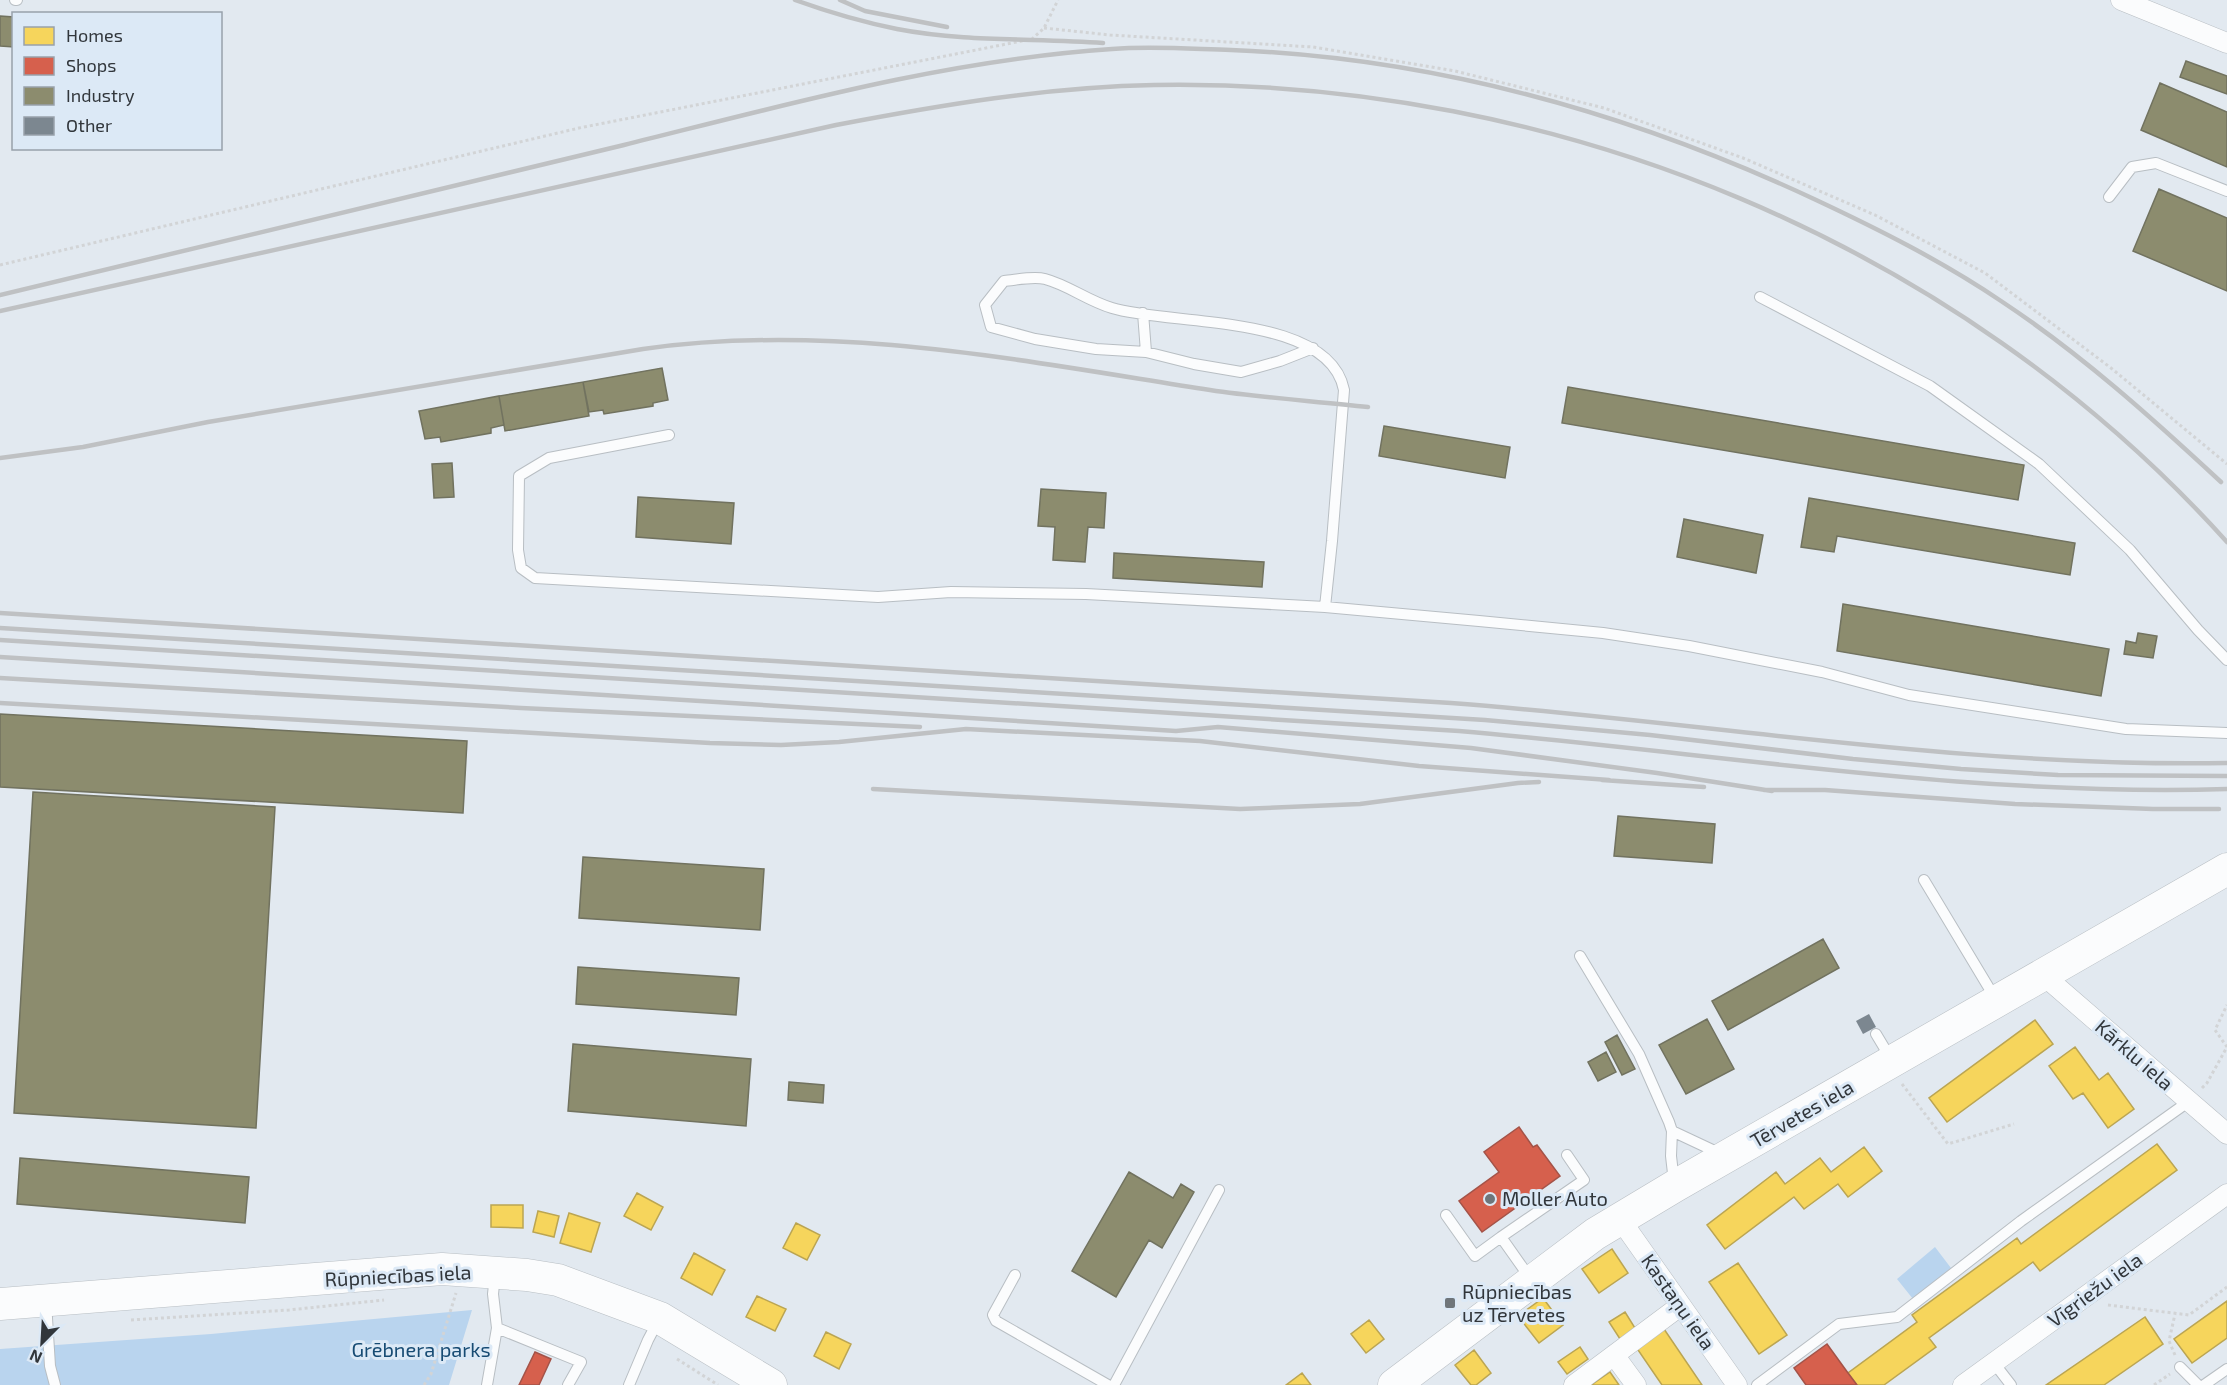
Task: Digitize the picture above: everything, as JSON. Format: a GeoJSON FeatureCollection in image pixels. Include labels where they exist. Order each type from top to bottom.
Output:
{"type":"FeatureCollection","features":[{"type":"Feature","properties":{"kind":"main road","name":"Tērvetes iela"},"geometry":{"type":"LineString","coordinates":[[1394,1385],[1595,1234],[1726,1157],[1896,1071],[1996,1001],[2227,869]]}},
{"type":"Feature","properties":{"kind":"main road","name":"Rūpniecības iela"},"geometry":{"type":"LineString","coordinates":[[0,1304],[442,1269],[494,1283],[558,1280],[771,1385]]}},
{"type":"Feature","properties":{"kind":"street"},"geometry":{"type":"LineString","coordinates":[[2121,0],[2227,43]]}},
{"type":"Feature","properties":{"kind":"street","name":"Kārklu iela"},"geometry":{"type":"LineString","coordinates":[[2042,975],[2227,1134]]}},
{"type":"Feature","properties":{"kind":"street","name":"Vīgriežu iela"},"geometry":{"type":"LineString","coordinates":[[1963,1385],[2227,1194]]}},
{"type":"Feature","properties":{"kind":"street","name":"Kastaņu iela"},"geometry":{"type":"LineString","coordinates":[[1620,1220],[1737,1385]]}},
{"type":"Feature","properties":{"kind":"street"},"geometry":{"type":"LineString","coordinates":[[1574,1385],[1680,1306]]}},
{"type":"Feature","properties":{"kind":"street"},"geometry":{"type":"LineString","coordinates":[[1614,1355],[1636,1385]]}},
{"type":"Feature","properties":{"kind":"lane"},"geometry":{"type":"LineString","coordinates":[[2109,197],[2132,167],[2156,164],[2227,191]]}},
{"type":"Feature","properties":{"kind":"lane"},"geometry":{"type":"LineString","coordinates":[[1313,348],[1280,361],[1241,372],[1194,364],[1146,352],[1096,349],[1035,339],[991,327],[984,305],[1004,281],[1043,278],[1112,308],[1170,318],[1228,323],[1281,335],[1313,348],[1341,378],[1344,390],[1332,541],[1324,607]]}},
{"type":"Feature","properties":{"kind":"lane"},"geometry":{"type":"LineString","coordinates":[[1760,297],[1930,386],[2039,464],[2130,550],[2198,630],[2227,660]]}},
{"type":"Feature","properties":{"kind":"lane"},"geometry":{"type":"LineString","coordinates":[[1143,313],[1146,352]]}},
{"type":"Feature","properties":{"kind":"lane"},"geometry":{"type":"LineString","coordinates":[[669,435],[549,458],[519,476],[518,550],[521,568],[534,578],[878,597],[951,592],[1086,594],[1324,607],[1603,633],[1689,646],[1822,672],[1909,695],[2126,729],[2227,733]]}},
{"type":"Feature","properties":{"kind":"lane"},"geometry":{"type":"LineString","coordinates":[[1924,880],[1996,1001]]}},
{"type":"Feature","properties":{"kind":"lane"},"geometry":{"type":"LineString","coordinates":[[1580,956],[1639,1054],[1672,1131],[1671,1156],[1675,1186]]}},
{"type":"Feature","properties":{"kind":"lane"},"geometry":{"type":"LineString","coordinates":[[1876,1034],[1896,1071]]}},
{"type":"Feature","properties":{"kind":"lane"},"geometry":{"type":"LineString","coordinates":[[1756,1385],[1839,1324],[1897,1317],[2021,1221],[2188,1102]]}},
{"type":"Feature","properties":{"kind":"lane"},"geometry":{"type":"LineString","coordinates":[[1672,1131],[1726,1157]]}},
{"type":"Feature","properties":{"kind":"lane"},"geometry":{"type":"LineString","coordinates":[[1446,1215],[1475,1256],[1584,1180],[1567,1155]]}},
{"type":"Feature","properties":{"kind":"lane"},"geometry":{"type":"LineString","coordinates":[[1114,1385],[1220,1190]]}},
{"type":"Feature","properties":{"kind":"lane"},"geometry":{"type":"LineString","coordinates":[[1501,1237],[1532,1281]]}},
{"type":"Feature","properties":{"kind":"lane"},"geometry":{"type":"LineString","coordinates":[[1016,1275],[993,1315],[996,1321],[1108,1385]]}},
{"type":"Feature","properties":{"kind":"lane"},"geometry":{"type":"LineString","coordinates":[[487,1385],[497,1328],[494,1283]]}},
{"type":"Feature","properties":{"kind":"lane"},"geometry":{"type":"LineString","coordinates":[[46,1300],[50,1366],[55,1385]]}},
{"type":"Feature","properties":{"kind":"lane"},"geometry":{"type":"LineString","coordinates":[[497,1328],[581,1362],[568,1385]]}},
{"type":"Feature","properties":{"kind":"lane"},"geometry":{"type":"LineString","coordinates":[[629,1385],[654,1329]]}},
{"type":"Feature","properties":{"kind":"lane"},"geometry":{"type":"LineString","coordinates":[[1994,1363],[2011,1385]]}},
{"type":"Feature","properties":{"kind":"lane"},"geometry":{"type":"LineString","coordinates":[[2180,1367],[2198,1385]]}},
{"type":"Feature","properties":{"kind":"lane"},"geometry":{"type":"LineString","coordinates":[[2204,1385],[2224,1375]]}},
{"type":"Feature","properties":{"kind":"path"},"geometry":{"type":"LineString","coordinates":[[0,265],[579,128],[1032,39],[1044,28],[1058,0]]}},
{"type":"Feature","properties":{"kind":"path"},"geometry":{"type":"LineString","coordinates":[[1044,28],[1110,35],[1313,47],[1455,71],[1604,108],[1743,158],[1875,215],[1985,273],[2111,368],[2227,464]]}},
{"type":"Feature","properties":{"kind":"path"},"geometry":{"type":"LineString","coordinates":[[2188,1102],[2207,1083],[2227,1047],[2215,1030],[2227,1005]]}},
{"type":"Feature","properties":{"kind":"path"},"geometry":{"type":"LineString","coordinates":[[1896,1071],[1948,1144],[2014,1124]]}},
{"type":"Feature","properties":{"kind":"path"},"geometry":{"type":"LineString","coordinates":[[424,1385],[431,1374],[456,1292],[494,1283]]}},
{"type":"Feature","properties":{"kind":"path"},"geometry":{"type":"LineString","coordinates":[[2108,1305],[2189,1315],[2227,1287]]}},
{"type":"Feature","properties":{"kind":"path"},"geometry":{"type":"LineString","coordinates":[[127,1320],[290,1310],[384,1300]]}},
{"type":"Feature","properties":{"kind":"path"},"geometry":{"type":"LineString","coordinates":[[2154,1385],[2180,1367],[2169,1341],[2175,1314]]}},
{"type":"Feature","properties":{"kind":"path"},"geometry":{"type":"LineString","coordinates":[[654,1329],[718,1385]]}},
{"type":"Feature","properties":{"kind":"green space"},"geometry":{"type":"Polygon","coordinates":[[[1935,1247],[1951,1268],[1913,1299],[1897,1279],[1935,1247]]]}},
{"type":"Feature","properties":{"kind":"green space","name":"Grēbnera parks"},"geometry":{"type":"Polygon","coordinates":[[[472,1310],[449,1385],[0,1385],[0,1349],[211,1334],[472,1310]]]}},
{"type":"Feature","properties":{"kind":"building: Homes"},"geometry":{"type":"Polygon","coordinates":[[[2035,1020],[2053,1044],[1947,1122],[1929,1098],[2035,1020]]]}},
{"type":"Feature","properties":{"kind":"building: Homes"},"geometry":{"type":"Polygon","coordinates":[[[2075,1047],[2099,1080],[2108,1073],[2134,1109],[2108,1128],[2083,1093],[2073,1099],[2049,1066],[2075,1047]]]}},
{"type":"Feature","properties":{"kind":"building: Homes"},"geometry":{"type":"Polygon","coordinates":[[[2157,1144],[2177,1170],[2040,1271],[2033,1262],[1929,1338],[1936,1347],[1884,1385],[1857,1385],[1848,1373],[1917,1322],[1912,1315],[2017,1238],[2021,1244],[2157,1144]]]}},
{"type":"Feature","properties":{"kind":"building: Homes"},"geometry":{"type":"Polygon","coordinates":[[[1864,1147],[1882,1171],[1848,1197],[1838,1184],[1804,1209],[1794,1197],[1725,1249],[1707,1225],[1776,1172],[1785,1184],[1820,1158],[1831,1172],[1864,1147]]]}},
{"type":"Feature","properties":{"kind":"building: Homes"},"geometry":{"type":"Polygon","coordinates":[[[637,1193],[663,1207],[651,1230],[624,1216],[637,1193]]]}},
{"type":"Feature","properties":{"kind":"building: Homes"},"geometry":{"type":"Polygon","coordinates":[[[491,1205],[523,1205],[523,1228],[491,1227],[491,1205]]]}},
{"type":"Feature","properties":{"kind":"building: Homes"},"geometry":{"type":"Polygon","coordinates":[[[538,1211],[559,1216],[554,1237],[533,1232],[538,1211]]]}},
{"type":"Feature","properties":{"kind":"building: Homes"},"geometry":{"type":"Polygon","coordinates":[[[569,1213],[600,1223],[591,1252],[560,1243],[569,1213]]]}},
{"type":"Feature","properties":{"kind":"building: Homes"},"geometry":{"type":"Polygon","coordinates":[[[796,1223],[820,1235],[807,1260],[783,1248],[796,1223]]]}},
{"type":"Feature","properties":{"kind":"building: Homes"},"geometry":{"type":"Polygon","coordinates":[[[1612,1249],[1628,1273],[1599,1293],[1582,1269],[1612,1249]]]}},
{"type":"Feature","properties":{"kind":"building: Homes"},"geometry":{"type":"Polygon","coordinates":[[[694,1253],[725,1270],[712,1295],[681,1278],[694,1253]]]}},
{"type":"Feature","properties":{"kind":"building: Homes"},"geometry":{"type":"Polygon","coordinates":[[[1738,1263],[1787,1335],[1759,1354],[1709,1282],[1738,1263]]]}},
{"type":"Feature","properties":{"kind":"building: Homes"},"geometry":{"type":"Polygon","coordinates":[[[757,1296],[786,1309],[775,1331],[746,1317],[757,1296]]]}},
{"type":"Feature","properties":{"kind":"building: Homes"},"geometry":{"type":"Polygon","coordinates":[[[1543,1298],[1563,1325],[1539,1343],[1518,1316],[1543,1298]]]}},
{"type":"Feature","properties":{"kind":"building: Homes"},"geometry":{"type":"Polygon","coordinates":[[[2227,1301],[2227,1338],[2192,1363],[2174,1339],[2227,1301]]]}},
{"type":"Feature","properties":{"kind":"building: Homes"},"geometry":{"type":"Polygon","coordinates":[[[1625,1312],[1635,1328],[1620,1339],[1609,1322],[1625,1312]]]}},
{"type":"Feature","properties":{"kind":"building: Homes"},"geometry":{"type":"Polygon","coordinates":[[[2145,1317],[2163,1344],[2104,1385],[2046,1385],[2145,1317]]]}},
{"type":"Feature","properties":{"kind":"building: Homes"},"geometry":{"type":"Polygon","coordinates":[[[1369,1320],[1384,1339],[1366,1353],[1351,1334],[1369,1320]]]}},
{"type":"Feature","properties":{"kind":"building: Homes"},"geometry":{"type":"Polygon","coordinates":[[[1664,1329],[1702,1385],[1662,1385],[1636,1347],[1664,1329]]]}},
{"type":"Feature","properties":{"kind":"building: Homes"},"geometry":{"type":"Polygon","coordinates":[[[826,1332],[851,1344],[839,1369],[814,1356],[826,1332]]]}},
{"type":"Feature","properties":{"kind":"building: Homes"},"geometry":{"type":"Polygon","coordinates":[[[1580,1347],[1588,1359],[1567,1374],[1558,1362],[1580,1347]]]}},
{"type":"Feature","properties":{"kind":"building: Homes"},"geometry":{"type":"Polygon","coordinates":[[[1474,1350],[1491,1373],[1476,1385],[1471,1385],[1455,1365],[1474,1350]]]}},
{"type":"Feature","properties":{"kind":"building: Homes"},"geometry":{"type":"Polygon","coordinates":[[[1610,1372],[1619,1385],[1591,1385],[1610,1372]]]}},
{"type":"Feature","properties":{"kind":"building: Homes"},"geometry":{"type":"Polygon","coordinates":[[[1302,1373],[1311,1385],[1286,1385],[1302,1373]]]}},
{"type":"Feature","properties":{"kind":"building: Shops"},"geometry":{"type":"Polygon","coordinates":[[[1519,1127],[1533,1147],[1537,1145],[1560,1176],[1482,1232],[1459,1201],[1499,1172],[1484,1152],[1519,1127]]]}},
{"type":"Feature","properties":{"kind":"building: Shops"},"geometry":{"type":"Polygon","coordinates":[[[1827,1344],[1857,1385],[1806,1385],[1794,1368],[1827,1344]]]}},
{"type":"Feature","properties":{"kind":"building: Shops"},"geometry":{"type":"Polygon","coordinates":[[[535,1352],[551,1359],[539,1385],[519,1385],[535,1352]]]}},
{"type":"Feature","properties":{"kind":"building: Industry"},"geometry":{"type":"Polygon","coordinates":[[[0,16],[12,17],[12,47],[0,46],[0,16]]]}},
{"type":"Feature","properties":{"kind":"building: Industry"},"geometry":{"type":"Polygon","coordinates":[[[2186,61],[2227,76],[2227,94],[2180,77],[2186,61]]]}},
{"type":"Feature","properties":{"kind":"building: Industry"},"geometry":{"type":"Polygon","coordinates":[[[2160,83],[2227,112],[2227,167],[2141,130],[2160,83]]]}},
{"type":"Feature","properties":{"kind":"building: Industry"},"geometry":{"type":"Polygon","coordinates":[[[2159,189],[2227,218],[2227,291],[2133,251],[2159,189]]]}},
{"type":"Feature","properties":{"kind":"building: Industry"},"geometry":{"type":"Polygon","coordinates":[[[662,368],[668,400],[653,403],[653,406],[604,414],[603,410],[589,412],[583,382],[662,368]]]}},
{"type":"Feature","properties":{"kind":"building: Industry"},"geometry":{"type":"Polygon","coordinates":[[[583,382],[589,416],[505,431],[499,396],[583,382]]]}},
{"type":"Feature","properties":{"kind":"building: Industry"},"geometry":{"type":"Polygon","coordinates":[[[1568,387],[2024,465],[2018,500],[1562,423],[1568,387]]]}},
{"type":"Feature","properties":{"kind":"building: Industry"},"geometry":{"type":"Polygon","coordinates":[[[499,396],[504,425],[491,428],[491,433],[441,442],[440,437],[425,439],[419,411],[499,396]]]}},
{"type":"Feature","properties":{"kind":"building: Industry"},"geometry":{"type":"Polygon","coordinates":[[[1384,426],[1510,447],[1505,478],[1379,456],[1384,426]]]}},
{"type":"Feature","properties":{"kind":"building: Industry"},"geometry":{"type":"Polygon","coordinates":[[[452,463],[454,497],[434,498],[432,464],[452,463]]]}},
{"type":"Feature","properties":{"kind":"building: Industry"},"geometry":{"type":"Polygon","coordinates":[[[1041,489],[1106,493],[1104,528],[1088,527],[1085,562],[1053,560],[1055,527],[1038,526],[1041,489]]]}},
{"type":"Feature","properties":{"kind":"building: Industry"},"geometry":{"type":"Polygon","coordinates":[[[638,497],[734,503],[731,544],[636,537],[638,497]]]}},
{"type":"Feature","properties":{"kind":"building: Industry"},"geometry":{"type":"Polygon","coordinates":[[[1809,498],[2075,543],[2070,575],[1837,536],[1834,552],[1801,547],[1809,498]]]}},
{"type":"Feature","properties":{"kind":"building: Industry"},"geometry":{"type":"Polygon","coordinates":[[[1684,519],[1763,535],[1756,573],[1677,557],[1684,519]]]}},
{"type":"Feature","properties":{"kind":"building: Industry"},"geometry":{"type":"Polygon","coordinates":[[[1114,553],[1264,562],[1262,587],[1113,578],[1114,553]]]}},
{"type":"Feature","properties":{"kind":"building: Industry"},"geometry":{"type":"Polygon","coordinates":[[[1843,604],[2109,649],[2101,696],[1837,651],[1843,604]]]}},
{"type":"Feature","properties":{"kind":"building: Industry"},"geometry":{"type":"Polygon","coordinates":[[[2138,633],[2157,636],[2153,658],[2124,654],[2126,641],[2136,643],[2138,633]]]}},
{"type":"Feature","properties":{"kind":"building: Industry"},"geometry":{"type":"Polygon","coordinates":[[[0,714],[467,741],[463,813],[0,787],[0,714]]]}},
{"type":"Feature","properties":{"kind":"building: Industry"},"geometry":{"type":"Polygon","coordinates":[[[33,792],[275,807],[256,1128],[14,1113],[33,792]]]}},
{"type":"Feature","properties":{"kind":"building: Industry"},"geometry":{"type":"Polygon","coordinates":[[[1618,816],[1715,824],[1712,863],[1614,856],[1618,816]]]}},
{"type":"Feature","properties":{"kind":"building: Industry"},"geometry":{"type":"Polygon","coordinates":[[[583,857],[764,869],[760,930],[579,918],[583,857]]]}},
{"type":"Feature","properties":{"kind":"building: Industry"},"geometry":{"type":"Polygon","coordinates":[[[1823,939],[1839,968],[1728,1030],[1712,1001],[1823,939]]]}},
{"type":"Feature","properties":{"kind":"building: Industry"},"geometry":{"type":"Polygon","coordinates":[[[578,967],[739,978],[736,1015],[576,1004],[578,967]]]}},
{"type":"Feature","properties":{"kind":"building: Industry"},"geometry":{"type":"Polygon","coordinates":[[[1707,1019],[1734,1069],[1686,1094],[1659,1045],[1707,1019]]]}},
{"type":"Feature","properties":{"kind":"building: Industry"},"geometry":{"type":"Polygon","coordinates":[[[1617,1035],[1635,1069],[1622,1075],[1605,1042],[1617,1035]]]}},
{"type":"Feature","properties":{"kind":"building: Industry"},"geometry":{"type":"Polygon","coordinates":[[[573,1044],[751,1059],[746,1126],[568,1111],[573,1044]]]}},
{"type":"Feature","properties":{"kind":"building: Industry"},"geometry":{"type":"Polygon","coordinates":[[[1606,1052],[1616,1072],[1598,1081],[1588,1062],[1606,1052]]]}},
{"type":"Feature","properties":{"kind":"building: Industry"},"geometry":{"type":"Polygon","coordinates":[[[789,1082],[824,1085],[823,1103],[788,1100],[789,1082]]]}},
{"type":"Feature","properties":{"kind":"building: Industry"},"geometry":{"type":"Polygon","coordinates":[[[20,1158],[249,1177],[245,1223],[17,1204],[20,1158]]]}},
{"type":"Feature","properties":{"kind":"building: Industry"},"geometry":{"type":"Polygon","coordinates":[[[1129,1172],[1173,1198],[1181,1184],[1194,1192],[1162,1248],[1149,1240],[1116,1297],[1072,1271],[1129,1172]]]}},
{"type":"Feature","properties":{"kind":"building: Other"},"geometry":{"type":"Polygon","coordinates":[[[1869,1014],[1876,1027],[1863,1034],[1856,1021],[1869,1014]]]}},
{"type":"Feature","properties":{"kind":"railway"},"geometry":{"type":"LineString","coordinates":[[795,0],[858,20],[922,33],[974,38],[1103,43]]}},
{"type":"Feature","properties":{"kind":"railway"},"geometry":{"type":"LineString","coordinates":[[840,0],[865,11],[947,27]]}},
{"type":"Feature","properties":{"kind":"railway"},"geometry":{"type":"LineString","coordinates":[[0,295],[805,100],[927,74],[988,63],[1127,48],[1231,50],[1307,55],[1457,78],[1530,95],[1602,116],[1674,141],[1744,168],[1814,199],[1933,259],[2031,321],[2115,387],[2221,482]]}},
{"type":"Feature","properties":{"kind":"railway"},"geometry":{"type":"LineString","coordinates":[[0,311],[836,125],[915,111],[994,98],[1114,86],[1154,85],[1304,90],[1453,111],[1599,147],[1740,198],[1875,264],[2002,343],[2120,436],[2227,542]]}},
{"type":"Feature","properties":{"kind":"railway"},"geometry":{"type":"LineString","coordinates":[[0,458],[83,447],[208,422],[643,349],[714,342],[785,340],[857,342],[928,348],[1230,393],[1368,407]]}},
{"type":"Feature","properties":{"kind":"railway"},"geometry":{"type":"LineString","coordinates":[[0,613],[1451,703],[2032,759],[2130,763],[2227,763]]}},
{"type":"Feature","properties":{"kind":"railway"},"geometry":{"type":"LineString","coordinates":[[0,628],[1485,720],[1650,735],[1961,769],[2058,775],[2227,776]]}},
{"type":"Feature","properties":{"kind":"railway"},"geometry":{"type":"LineString","coordinates":[[0,640],[1459,731],[1939,780],[2131,790],[2227,789]]}},
{"type":"Feature","properties":{"kind":"railway"},"geometry":{"type":"LineString","coordinates":[[0,657],[1176,731],[1218,727],[1471,748],[1772,791]]}},
{"type":"Feature","properties":{"kind":"railway"},"geometry":{"type":"LineString","coordinates":[[0,678],[521,708],[920,727]]}},
{"type":"Feature","properties":{"kind":"railway"},"geometry":{"type":"LineString","coordinates":[[0,703],[710,743],[781,745],[839,742],[966,729],[1200,741],[1419,766],[1609,780]]}},
{"type":"Feature","properties":{"kind":"railway"},"geometry":{"type":"LineString","coordinates":[[1602,780],[1704,787]]}},
{"type":"Feature","properties":{"kind":"railway"},"geometry":{"type":"LineString","coordinates":[[873,789],[1240,809],[1360,804],[1539,782]]}},
{"type":"Feature","properties":{"kind":"railway"},"geometry":{"type":"LineString","coordinates":[[1764,790],[1825,790],[2015,804],[2219,809]]}},
{"type":"Feature","properties":{"kind":"place","name":"Moller Auto"},"geometry":{"type":"Point","coordinates":[1490,1199]}},
{"type":"Feature","properties":{"kind":"place","name":"Rūpniecības uz Tērvetes"},"geometry":{"type":"Point","coordinates":[1450,1303]}}]}
